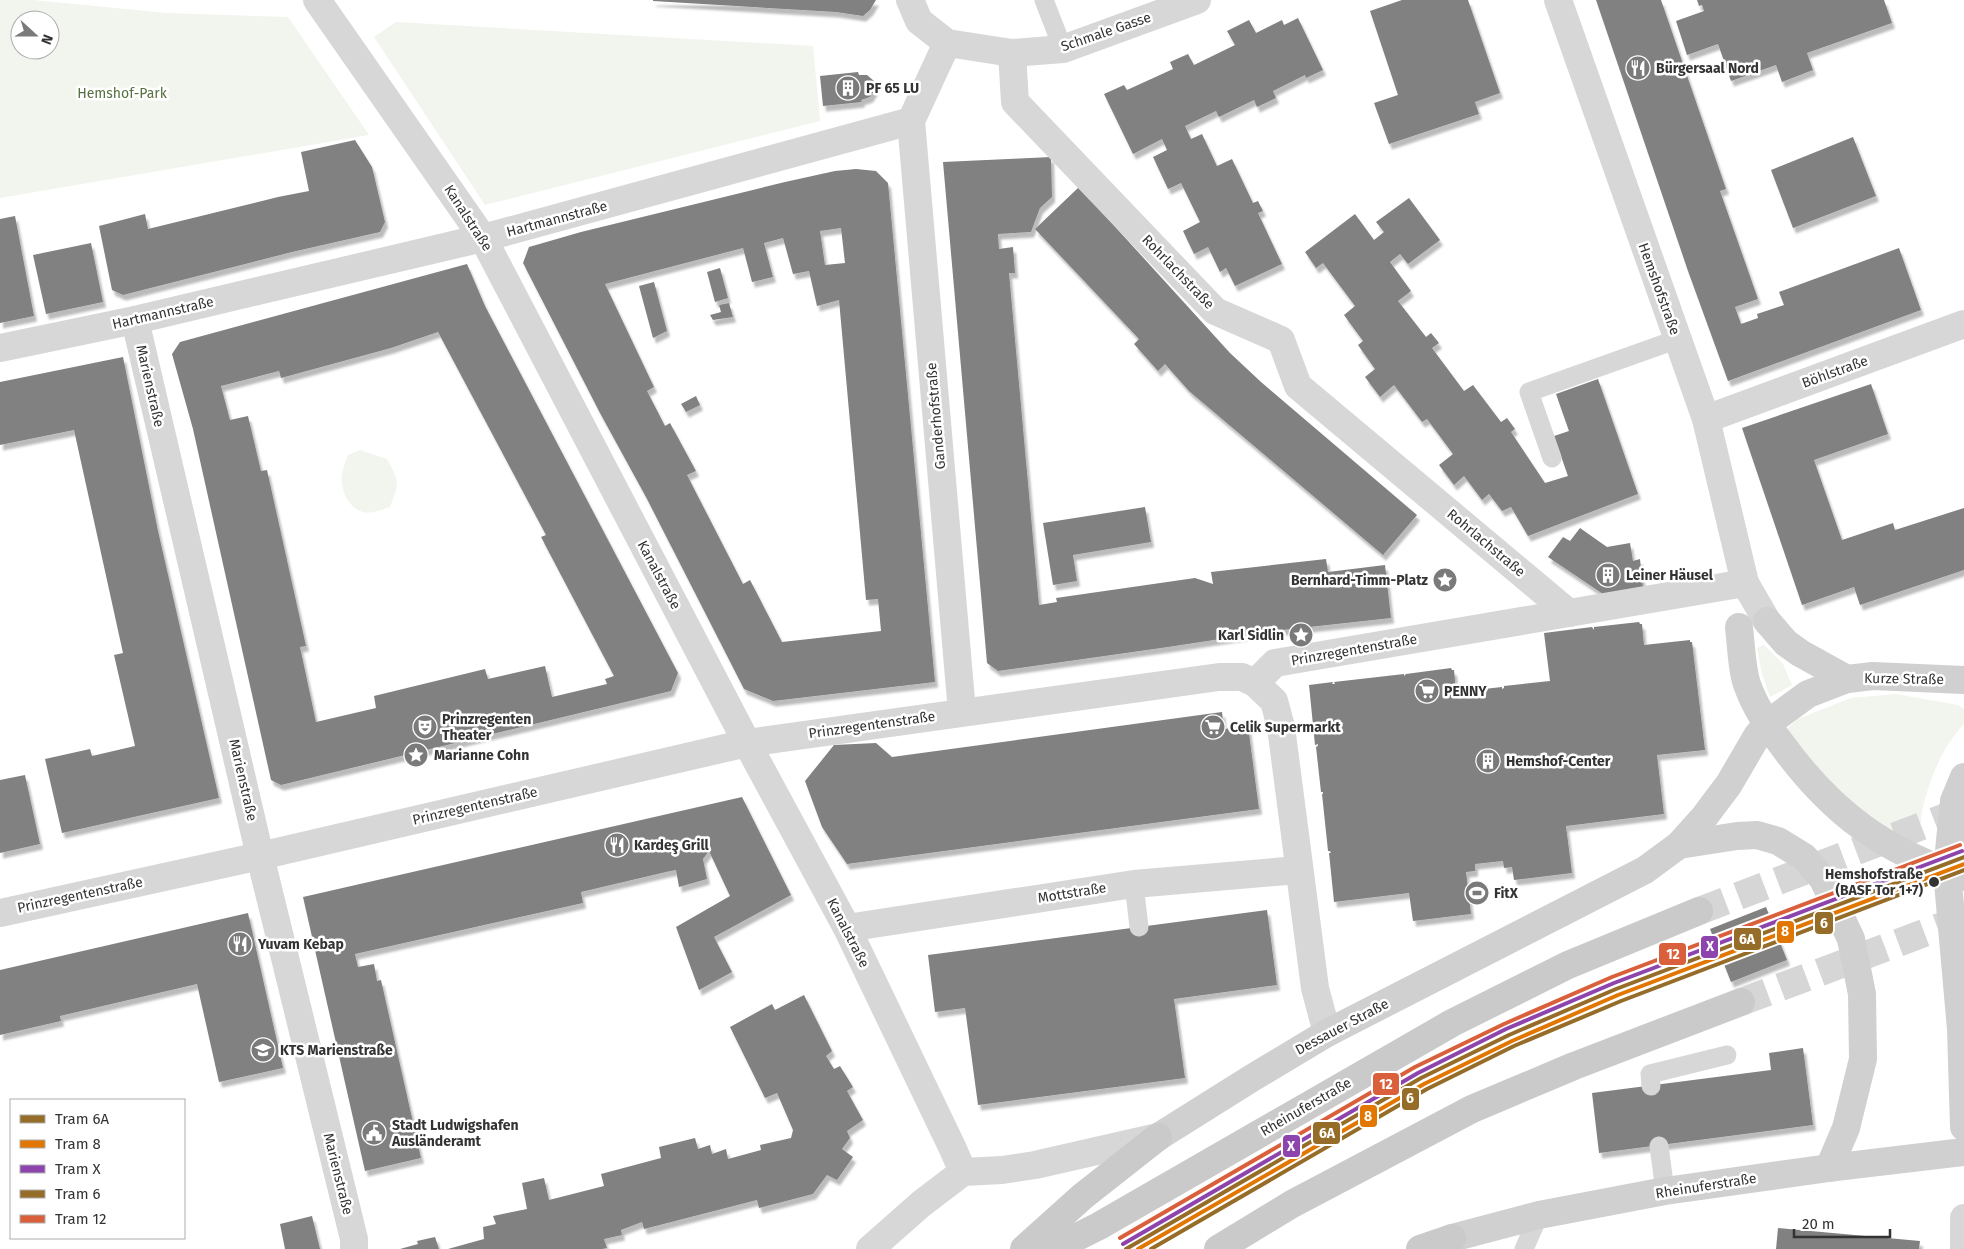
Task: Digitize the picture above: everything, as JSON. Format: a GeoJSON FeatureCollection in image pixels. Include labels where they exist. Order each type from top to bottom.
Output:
{"type":"FeatureCollection","features":[{"type":"Feature","properties":{"kind":"main road"},"geometry":{"type":"LineString","coordinates":[[1767,621],[1786,643],[1800,654],[1847,679]]}},
{"type":"Feature","properties":{"kind":"main road"},"geometry":{"type":"LineString","coordinates":[[1739,627],[1747,686],[1767,724],[1796,765],[1825,797],[1857,825],[1904,854],[1955,874]]}},
{"type":"Feature","properties":{"kind":"main road","name":"Kurze Straße"},"geometry":{"type":"LineString","coordinates":[[1767,724],[1808,694],[1847,679],[1873,676],[1964,680]]}},
{"type":"Feature","properties":{"kind":"main road","name":"Dessauer Straße"},"geometry":{"type":"LineString","coordinates":[[1158,1137],[1327,1033],[1645,870],[1679,845],[1705,816],[1729,784],[1757,736],[1767,724]]}},
{"type":"Feature","properties":{"kind":"main road"},"geometry":{"type":"LineString","coordinates":[[1964,777],[1954,801],[1964,1127]]}},
{"type":"Feature","properties":{"kind":"main road"},"geometry":{"type":"LineString","coordinates":[[1679,845],[1737,836],[1757,835],[1778,841],[1804,857],[1823,879],[1851,939],[1862,994],[1863,1059],[1846,1128],[1830,1168]]}},
{"type":"Feature","properties":{"kind":"main road","name":"Rheinuferstraße"},"geometry":{"type":"LineString","coordinates":[[1054,1249],[1116,1216],[1452,1023],[1568,965],[1699,911]]}},
{"type":"Feature","properties":{"kind":"main road"},"geometry":{"type":"LineString","coordinates":[[1218,1249],[1292,1204],[1472,1109],[1574,1066],[1741,1002]]}},
{"type":"Feature","properties":{"kind":"main road"},"geometry":{"type":"LineString","coordinates":[[1024,1249],[1083,1196],[1158,1137]]}},
{"type":"Feature","properties":{"kind":"main road","name":"Rheinuferstraße"},"geometry":{"type":"LineString","coordinates":[[1454,1244],[1539,1215],[1665,1192],[1830,1168],[1964,1152]]}},
{"type":"Feature","properties":{"kind":"main road"},"geometry":{"type":"LineString","coordinates":[[1420,1249],[1454,1244]]}},
{"type":"Feature","properties":{"kind":"street","name":"Kanalstraße"},"geometry":{"type":"LineString","coordinates":[[317,0],[483,238],[747,743],[847,928],[953,1149],[962,1172]]}},
{"type":"Feature","properties":{"kind":"street"},"geometry":{"type":"LineString","coordinates":[[910,0],[919,21],[947,43],[1012,53]]}},
{"type":"Feature","properties":{"kind":"street","name":"Schmale Gasse"},"geometry":{"type":"LineString","coordinates":[[1012,53],[1063,49],[1197,0]]}},
{"type":"Feature","properties":{"kind":"street","name":"Hemshofstraße"},"geometry":{"type":"LineString","coordinates":[[1558,0],[1706,419],[1745,583],[1767,621]]}},
{"type":"Feature","properties":{"kind":"street"},"geometry":{"type":"LineString","coordinates":[[911,121],[947,43]]}},
{"type":"Feature","properties":{"kind":"street","name":"Rohrlachstraße"},"geometry":{"type":"LineString","coordinates":[[1012,53],[1015,102],[1215,311],[1281,340],[1298,386],[1569,613]]}},
{"type":"Feature","properties":{"kind":"street","name":"Hartmannstraße"},"geometry":{"type":"LineString","coordinates":[[0,348],[135,320],[483,238],[911,121]]}},
{"type":"Feature","properties":{"kind":"street","name":"Ganderhofstraße"},"geometry":{"type":"LineString","coordinates":[[911,121],[962,712]]}},
{"type":"Feature","properties":{"kind":"street","name":"Marienstraße"},"geometry":{"type":"LineString","coordinates":[[135,320],[260,856],[356,1246]]}},
{"type":"Feature","properties":{"kind":"street","name":"Böhlstraße"},"geometry":{"type":"LineString","coordinates":[[1706,419],[1964,324]]}},
{"type":"Feature","properties":{"kind":"street","name":"Hemshofstraße"},"geometry":{"type":"LineString","coordinates":[[1739,627],[1745,583]]}},
{"type":"Feature","properties":{"kind":"street","name":"Prinzregentenstraße"},"geometry":{"type":"LineString","coordinates":[[0,913],[260,856],[747,743],[1219,677],[1242,677],[1255,683],[1274,663],[1745,583]]}},
{"type":"Feature","properties":{"kind":"street"},"geometry":{"type":"LineString","coordinates":[[1255,683],[1274,702],[1281,727],[1298,870],[1315,988],[1327,1033]]}},
{"type":"Feature","properties":{"kind":"street","name":"Mottstraße"},"geometry":{"type":"LineString","coordinates":[[847,928],[1134,884],[1298,870]]}},
{"type":"Feature","properties":{"kind":"street","name":"Dessauer Straße"},"geometry":{"type":"LineString","coordinates":[[962,1172],[1002,1170],[1035,1165],[1158,1137]]}},
{"type":"Feature","properties":{"kind":"street"},"geometry":{"type":"LineString","coordinates":[[870,1249],[921,1204],[962,1172]]}},
{"type":"Feature","properties":{"kind":"street"},"geometry":{"type":"LineString","coordinates":[[1964,1218],[1964,1249]]}},
{"type":"Feature","properties":{"kind":"lane"},"geometry":{"type":"LineString","coordinates":[[1044,0],[1063,49]]}},
{"type":"Feature","properties":{"kind":"lane"},"geometry":{"type":"LineString","coordinates":[[1552,458],[1529,392],[1678,340]]}},
{"type":"Feature","properties":{"kind":"lane"},"geometry":{"type":"LineString","coordinates":[[1134,884],[1139,927]]}},
{"type":"Feature","properties":{"kind":"lane"},"geometry":{"type":"LineString","coordinates":[[1651,1086],[1650,1074],[1727,1055]]}},
{"type":"Feature","properties":{"kind":"lane"},"geometry":{"type":"LineString","coordinates":[[1659,1146],[1665,1192]]}},
{"type":"Feature","properties":{"kind":"lane"},"geometry":{"type":"LineString","coordinates":[[1524,1249],[1539,1215]]}},
{"type":"Feature","properties":{"kind":"green space","name":"Hemshof-Park"},"geometry":{"type":"Polygon","coordinates":[[[0,0],[33,0],[166,13],[288,17],[369,135],[0,198],[0,0]]]}},
{"type":"Feature","properties":{"kind":"green space"},"geometry":{"type":"Polygon","coordinates":[[[396,22],[813,46],[820,121],[485,205],[374,37],[396,22]]]}},
{"type":"Feature","properties":{"kind":"green space"},"geometry":{"type":"Polygon","coordinates":[[[360,450],[387,459],[397,483],[390,507],[373,512],[363,512],[357,510],[346,497],[342,486],[344,466],[348,455],[360,450]]]}},
{"type":"Feature","properties":{"kind":"green space"},"geometry":{"type":"Polygon","coordinates":[[[1764,645],[1783,664],[1792,685],[1770,697],[1762,674],[1757,648],[1764,645]]]}},
{"type":"Feature","properties":{"kind":"green space"},"geometry":{"type":"Polygon","coordinates":[[[1896,694],[1958,705],[1964,709],[1964,724],[1943,753],[1928,788],[1921,816],[1919,839],[1914,848],[1871,821],[1833,788],[1800,751],[1792,739],[1788,728],[1798,719],[1851,698],[1896,694]]]}},
{"type":"Feature","properties":{"kind":"building"},"geometry":{"type":"Polygon","coordinates":[[[653,0],[876,0],[870,10],[863,16],[836,12],[653,0]]]}},
{"type":"Feature","properties":{"kind":"building"},"geometry":{"type":"Polygon","coordinates":[[[1402,0],[1468,0],[1500,93],[1475,102],[1479,114],[1389,144],[1374,103],[1398,95],[1370,11],[1402,0]]]}},
{"type":"Feature","properties":{"kind":"building"},"geometry":{"type":"Polygon","coordinates":[[[1596,0],[1661,0],[1726,189],[1720,191],[1758,299],[1735,307],[1741,324],[1758,318],[1757,314],[1784,305],[1779,292],[1899,248],[1921,310],[1728,381],[1688,271],[1596,0]]]}},
{"type":"Feature","properties":{"kind":"building"},"geometry":{"type":"Polygon","coordinates":[[[1697,0],[1884,0],[1892,23],[1807,53],[1813,70],[1782,82],[1776,65],[1731,81],[1718,44],[1687,55],[1676,21],[1704,11],[1702,5],[1699,6],[1697,0]]]}},
{"type":"Feature","properties":{"kind":"building"},"geometry":{"type":"Polygon","coordinates":[[[1298,18],[1323,70],[1306,78],[1305,75],[1273,91],[1276,98],[1257,107],[1254,100],[1219,117],[1216,111],[1185,126],[1191,139],[1202,134],[1217,166],[1232,159],[1253,203],[1258,201],[1263,211],[1258,213],[1282,264],[1235,286],[1226,268],[1220,272],[1208,247],[1194,254],[1183,231],[1200,222],[1181,183],[1168,189],[1153,157],[1167,150],[1162,139],[1133,154],[1104,94],[1124,85],[1127,90],[1173,69],[1170,62],[1188,54],[1194,65],[1235,45],[1227,31],[1249,20],[1256,33],[1282,20],[1284,25],[1298,18]]]}},
{"type":"Feature","properties":{"kind":"building","name":"PF 65 LU"},"geometry":{"type":"Polygon","coordinates":[[[858,72],[859,75],[867,75],[874,81],[875,89],[870,97],[861,100],[862,102],[823,106],[820,76],[858,72]]]}},
{"type":"Feature","properties":{"kind":"building"},"geometry":{"type":"Polygon","coordinates":[[[1853,137],[1876,196],[1793,228],[1771,170],[1853,137]]]}},
{"type":"Feature","properties":{"kind":"building"},"geometry":{"type":"Polygon","coordinates":[[[355,140],[372,167],[385,222],[380,232],[292,252],[123,295],[112,290],[99,226],[145,214],[148,229],[309,191],[301,152],[355,140]]]}},
{"type":"Feature","properties":{"kind":"building"},"geometry":{"type":"Polygon","coordinates":[[[1051,157],[1052,197],[1040,208],[1031,232],[998,234],[999,249],[1013,247],[1015,273],[1009,273],[1039,605],[1057,602],[1056,598],[1195,578],[1213,584],[1211,572],[1326,559],[1328,572],[1385,565],[1391,618],[1273,631],[998,671],[987,663],[943,162],[1051,157]]]}},
{"type":"Feature","properties":{"kind":"building"},"geometry":{"type":"Polygon","coordinates":[[[856,169],[876,171],[888,183],[935,682],[773,701],[744,689],[523,263],[529,247],[581,232],[835,171],[856,169]],[[841,228],[820,231],[825,265],[845,263],[841,228]],[[783,238],[764,243],[773,277],[752,282],[743,248],[605,284],[654,387],[647,391],[665,426],[670,423],[696,471],[687,475],[743,584],[750,580],[782,642],[881,631],[878,599],[866,600],[839,300],[817,306],[809,271],[793,274],[783,238]]]}},
{"type":"Feature","properties":{"kind":"building"},"geometry":{"type":"Polygon","coordinates":[[[1079,187],[1230,353],[1261,382],[1417,515],[1383,555],[1189,391],[1165,364],[1158,371],[1134,344],[1139,339],[1035,229],[1079,187]]]}},
{"type":"Feature","properties":{"kind":"building"},"geometry":{"type":"Polygon","coordinates":[[[1409,198],[1440,240],[1408,264],[1400,254],[1390,262],[1411,291],[1398,301],[1426,337],[1431,333],[1439,343],[1432,348],[1464,391],[1473,385],[1501,422],[1507,418],[1515,429],[1511,432],[1545,483],[1568,476],[1554,436],[1569,431],[1556,394],[1598,379],[1638,494],[1528,536],[1511,507],[1502,511],[1489,494],[1482,500],[1464,476],[1454,485],[1439,465],[1453,454],[1427,419],[1422,422],[1394,385],[1380,397],[1365,377],[1375,369],[1358,345],[1363,341],[1344,315],[1355,306],[1323,263],[1316,268],[1305,252],[1355,214],[1374,240],[1384,232],[1376,222],[1409,198]]]}},
{"type":"Feature","properties":{"kind":"building"},"geometry":{"type":"Polygon","coordinates":[[[15,216],[34,316],[0,323],[0,219],[15,216]]]}},
{"type":"Feature","properties":{"kind":"building"},"geometry":{"type":"Polygon","coordinates":[[[91,243],[103,302],[46,314],[33,255],[91,243]]]}},
{"type":"Feature","properties":{"kind":"building"},"geometry":{"type":"Polygon","coordinates":[[[467,264],[485,306],[678,673],[671,691],[281,785],[271,780],[193,429],[172,354],[180,342],[467,264]],[[438,332],[391,348],[281,378],[279,371],[221,386],[230,420],[248,416],[261,471],[267,470],[306,646],[300,647],[316,722],[376,708],[374,696],[485,669],[488,679],[545,666],[552,697],[607,684],[605,679],[614,676],[541,537],[546,535],[438,332]]]}},
{"type":"Feature","properties":{"kind":"building"},"geometry":{"type":"Polygon","coordinates":[[[720,268],[728,298],[715,302],[707,272],[720,268]]]}},
{"type":"Feature","properties":{"kind":"building"},"geometry":{"type":"Polygon","coordinates":[[[654,282],[667,331],[653,338],[639,286],[654,282]]]}},
{"type":"Feature","properties":{"kind":"building"},"geometry":{"type":"Polygon","coordinates":[[[729,303],[733,317],[713,320],[710,315],[721,312],[719,305],[729,303]]]}},
{"type":"Feature","properties":{"kind":"building"},"geometry":{"type":"Polygon","coordinates":[[[123,357],[158,531],[219,798],[62,833],[45,759],[90,749],[92,756],[135,746],[114,655],[123,653],[74,430],[0,445],[0,382],[123,357]]]}},
{"type":"Feature","properties":{"kind":"building"},"geometry":{"type":"Polygon","coordinates":[[[1871,384],[1888,434],[1814,460],[1842,540],[1893,523],[1895,530],[1964,508],[1964,570],[1860,605],[1854,587],[1802,605],[1742,428],[1871,384]]]}},
{"type":"Feature","properties":{"kind":"building"},"geometry":{"type":"Polygon","coordinates":[[[696,396],[700,405],[686,412],[681,404],[696,396]]]}},
{"type":"Feature","properties":{"kind":"building"},"geometry":{"type":"Polygon","coordinates":[[[1145,507],[1151,542],[1073,555],[1077,581],[1053,585],[1043,523],[1145,507]]]}},
{"type":"Feature","properties":{"kind":"building","name":"Leiner Häusel"},"geometry":{"type":"Polygon","coordinates":[[[1580,528],[1607,547],[1630,543],[1633,561],[1640,559],[1643,588],[1606,596],[1548,557],[1563,537],[1570,541],[1580,528]]]}},
{"type":"Feature","properties":{"kind":"building","name":"Hemshof-Center"},"geometry":{"type":"Polygon","coordinates":[[[1639,622],[1642,624],[1644,645],[1690,640],[1692,642],[1705,750],[1657,755],[1664,814],[1566,826],[1572,873],[1514,880],[1512,867],[1504,868],[1503,861],[1475,864],[1475,871],[1466,872],[1471,914],[1413,921],[1409,893],[1334,902],[1329,853],[1331,853],[1328,851],[1323,792],[1321,792],[1316,747],[1318,744],[1315,745],[1309,685],[1333,682],[1332,684],[1335,684],[1334,682],[1404,674],[1404,676],[1406,674],[1451,668],[1454,670],[1456,692],[1502,687],[1502,689],[1504,686],[1550,681],[1544,633],[1592,627],[1594,630],[1594,627],[1639,622]]]}},
{"type":"Feature","properties":{"kind":"building"},"geometry":{"type":"Polygon","coordinates":[[[1222,712],[1224,729],[1248,726],[1259,809],[847,864],[822,827],[805,781],[834,745],[876,743],[892,757],[1222,712]]]}},
{"type":"Feature","properties":{"kind":"building"},"geometry":{"type":"Polygon","coordinates":[[[25,775],[40,844],[0,853],[0,780],[25,775]]]}},
{"type":"Feature","properties":{"kind":"building"},"geometry":{"type":"Polygon","coordinates":[[[742,797],[791,895],[714,937],[732,972],[699,990],[676,927],[730,896],[709,851],[703,859],[707,879],[679,887],[676,870],[666,872],[581,892],[583,903],[355,954],[358,967],[374,964],[377,981],[381,980],[421,1158],[365,1171],[303,897],[742,797]]]}},
{"type":"Feature","properties":{"kind":"building"},"geometry":{"type":"Polygon","coordinates":[[[1766,907],[1787,960],[1731,982],[1710,929],[1766,907]]]}},
{"type":"Feature","properties":{"kind":"building"},"geometry":{"type":"Polygon","coordinates":[[[1267,910],[1277,985],[1174,999],[1185,1078],[978,1105],[965,1008],[935,1012],[928,955],[1267,910]]]}},
{"type":"Feature","properties":{"kind":"building"},"geometry":{"type":"Polygon","coordinates":[[[248,913],[283,1068],[219,1082],[197,984],[60,1016],[61,1021],[0,1035],[0,970],[248,913]]]}},
{"type":"Feature","properties":{"kind":"building"},"geometry":{"type":"Polygon","coordinates":[[[804,995],[832,1051],[826,1056],[834,1069],[840,1066],[853,1087],[847,1091],[863,1120],[847,1131],[850,1138],[842,1149],[853,1157],[837,1180],[827,1175],[813,1194],[759,1208],[757,1200],[644,1229],[642,1222],[621,1230],[622,1235],[604,1239],[607,1248],[602,1249],[448,1249],[484,1239],[483,1227],[496,1224],[493,1216],[527,1209],[522,1183],[544,1178],[549,1200],[604,1186],[601,1174],[661,1158],[659,1147],[695,1138],[698,1149],[710,1145],[712,1154],[726,1149],[728,1159],[761,1150],[760,1145],[791,1138],[793,1130],[777,1093],[765,1098],[730,1027],[772,1004],[775,1010],[804,995]]]}},
{"type":"Feature","properties":{"kind":"building"},"geometry":{"type":"Polygon","coordinates":[[[1803,1048],[1813,1125],[1599,1153],[1592,1093],[1771,1070],[1769,1053],[1803,1048]]]}},
{"type":"Feature","properties":{"kind":"building"},"geometry":{"type":"Polygon","coordinates":[[[312,1216],[320,1249],[285,1249],[280,1224],[312,1216]]]}},
{"type":"Feature","properties":{"kind":"building"},"geometry":{"type":"Polygon","coordinates":[[[1778,1228],[1920,1241],[1919,1249],[1776,1249],[1778,1228]]]}},
{"type":"Feature","properties":{"kind":"building"},"geometry":{"type":"Polygon","coordinates":[[[435,1237],[439,1249],[400,1249],[418,1244],[417,1241],[435,1237]]]}},
{"type":"Feature","properties":{"kind":"tunnel"},"geometry":{"type":"LineString","coordinates":[[1699,911],[1964,810]]}},
{"type":"Feature","properties":{"kind":"tunnel"},"geometry":{"type":"LineString","coordinates":[[1741,1002],[1964,918]]}},
{"type":"Feature","properties":{"kind":"tram line","name":"12"},"geometry":{"type":"LineString","coordinates":[[1120,1238],[1415,1067],[1504,1024],[1612,977],[1960,845]]}},
{"type":"Feature","properties":{"kind":"tram line","name":"X"},"geometry":{"type":"LineString","coordinates":[[1123,1244],[1418,1073],[1506,1029],[1614,983],[1962,851]]}},
{"type":"Feature","properties":{"kind":"tram line","name":"6A"},"geometry":{"type":"LineString","coordinates":[[1126,1249],[1421,1078],[1509,1035],[1616,989],[1964,857]]}},
{"type":"Feature","properties":{"kind":"tram line","name":"8"},"geometry":{"type":"LineString","coordinates":[[1138,1249],[1424,1084],[1512,1041],[1618,995],[1964,864]]}},
{"type":"Feature","properties":{"kind":"tram line","name":"6"},"geometry":{"type":"LineString","coordinates":[[1151,1249],[1427,1089],[1514,1046],[1621,1001],[1964,870]]}},
{"type":"Feature","properties":{"kind":"place","name":"Bürgersaal Nord"},"geometry":{"type":"Point","coordinates":[1638,68]}},
{"type":"Feature","properties":{"kind":"place","name":"PF 65 LU"},"geometry":{"type":"Point","coordinates":[848,88]}},
{"type":"Feature","properties":{"kind":"place","name":"Leiner Häusel"},"geometry":{"type":"Point","coordinates":[1608,575]}},
{"type":"Feature","properties":{"kind":"place","name":"Bernhard-Timm-Platz"},"geometry":{"type":"Point","coordinates":[1445,580]}},
{"type":"Feature","properties":{"kind":"place","name":"Karl Sidlin"},"geometry":{"type":"Point","coordinates":[1301,635]}},
{"type":"Feature","properties":{"kind":"place","name":"PENNY"},"geometry":{"type":"Point","coordinates":[1427,691]}},
{"type":"Feature","properties":{"kind":"place","name":"Prinzregenten Theater"},"geometry":{"type":"Point","coordinates":[425,727]}},
{"type":"Feature","properties":{"kind":"place","name":"Celik Supermarkt"},"geometry":{"type":"Point","coordinates":[1213,727]}},
{"type":"Feature","properties":{"kind":"place","name":"Marianne Cohn"},"geometry":{"type":"Point","coordinates":[416,755]}},
{"type":"Feature","properties":{"kind":"place","name":"Hemshof-Center"},"geometry":{"type":"Point","coordinates":[1488,761]}},
{"type":"Feature","properties":{"kind":"place","name":"Kardeş Grill"},"geometry":{"type":"Point","coordinates":[617,845]}},
{"type":"Feature","properties":{"kind":"place","name":"Hemshofstraße (BASF Tor 1+7)"},"geometry":{"type":"Point","coordinates":[1934,882]}},
{"type":"Feature","properties":{"kind":"place","name":"FitX"},"geometry":{"type":"Point","coordinates":[1477,893]}},
{"type":"Feature","properties":{"kind":"place","name":"Yuvam Kebap"},"geometry":{"type":"Point","coordinates":[240,944]}},
{"type":"Feature","properties":{"kind":"place","name":"KTS Marienstraße"},"geometry":{"type":"Point","coordinates":[263,1050]}},
{"type":"Feature","properties":{"kind":"place","name":"Stadt Ludwigshafen Ausländeramt"},"geometry":{"type":"Point","coordinates":[374,1133]}}]}
